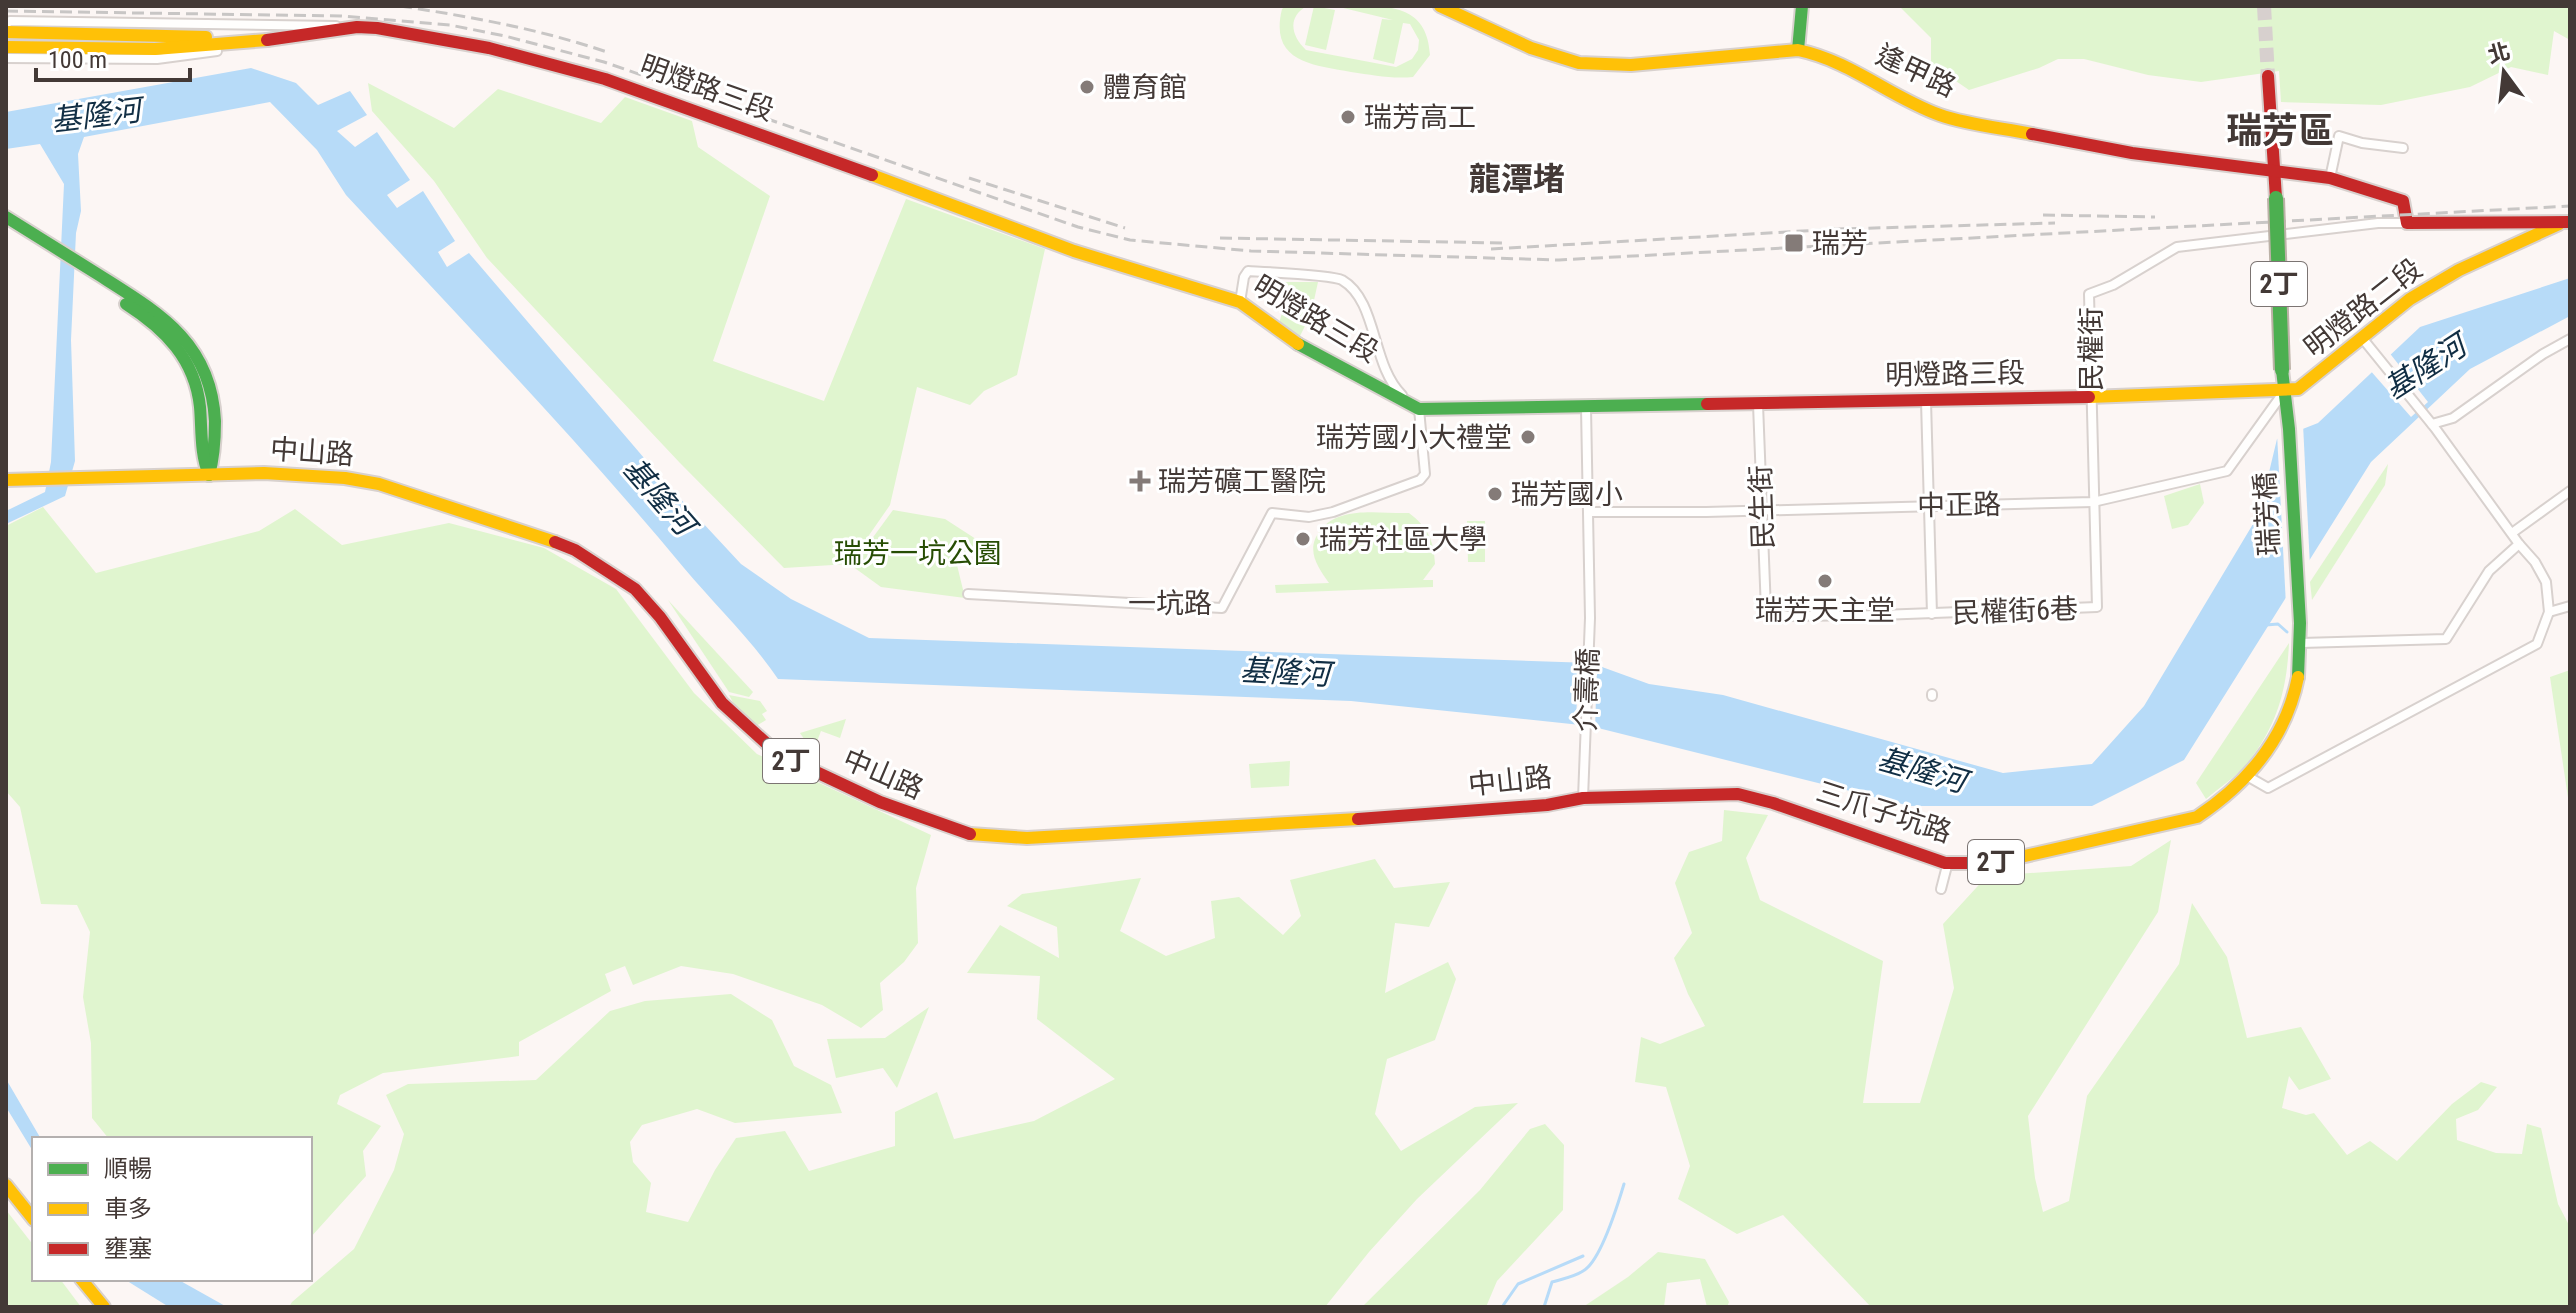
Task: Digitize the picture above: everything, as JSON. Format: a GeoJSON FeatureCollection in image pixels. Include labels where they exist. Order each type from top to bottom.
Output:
{"type":"FeatureCollection","features":[{"type":"Feature","properties":{"kind":"main road","name":"逢甲路"},"geometry":{"type":"LineString","coordinates":[[1440,6],[1519,43],[1579,63],[1631,65],[1808,51],[1850,68],[1942,116],[2132,153],[2330,178],[2403,201],[2407,223]]}},
{"type":"Feature","properties":{"kind":"main road"},"geometry":{"type":"LineString","coordinates":[[1798,50],[1802,6]]}},
{"type":"Feature","properties":{"kind":"main road","name":"明燈路三段"},"geometry":{"type":"LineString","coordinates":[[267,40],[357,27],[377,28],[489,48],[605,79],[1074,251],[1240,302],[1294,342],[1419,409],[1926,401],[2285,390]]}},
{"type":"Feature","properties":{"kind":"main road"},"geometry":{"type":"LineString","coordinates":[[6,32],[32,39]]}},
{"type":"Feature","properties":{"kind":"main road"},"geometry":{"type":"LineString","coordinates":[[6,47],[32,39],[151,34],[267,40]]}},
{"type":"Feature","properties":{"kind":"main road","name":"2丁"},"geometry":{"type":"LineString","coordinates":[[2268,76],[2285,390]]}},
{"type":"Feature","properties":{"kind":"main road"},"geometry":{"type":"LineString","coordinates":[[6,217],[122,295]]}},
{"type":"Feature","properties":{"kind":"main road","name":"明燈路二段"},"geometry":{"type":"LineString","coordinates":[[2407,223],[2565,223]]}},
{"type":"Feature","properties":{"kind":"main road","name":"明燈路二段"},"geometry":{"type":"LineString","coordinates":[[2285,390],[2307,384],[2410,299],[2459,270],[2565,223]]}},
{"type":"Feature","properties":{"kind":"main road"},"geometry":{"type":"LineString","coordinates":[[6,230],[174,325],[189,341],[208,375],[215,418],[215,459],[209,475]]}},
{"type":"Feature","properties":{"kind":"main road","name":"瑞芳橋"},"geometry":{"type":"LineString","coordinates":[[2285,390],[2298,607]]}},
{"type":"Feature","properties":{"kind":"main road","name":"中山路"},"geometry":{"type":"LineString","coordinates":[[6,480],[264,473],[345,478],[379,484],[575,550],[643,597],[722,703],[778,754],[880,802],[975,835],[1027,838],[1248,826],[1470,812],[1547,805],[1583,798]]}},
{"type":"Feature","properties":{"kind":"main road","name":"三爪子坑路"},"geometry":{"type":"LineString","coordinates":[[1583,798],[1738,794],[1948,862],[1994,863],[2197,817],[2216,806],[2264,759],[2286,721],[2298,676],[2301,643],[2298,607]]}},
{"type":"Feature","properties":{"kind":"main road"},"geometry":{"type":"LineString","coordinates":[[6,1185],[32,1218]]}},
{"type":"Feature","properties":{"kind":"main road"},"geometry":{"type":"LineString","coordinates":[[83,1281],[104,1307]]}},
{"type":"Feature","properties":{"kind":"street","name":"明燈路三段"},"geometry":{"type":"LineString","coordinates":[[6,24],[10,21],[357,27]]}},
{"type":"Feature","properties":{"kind":"street","name":"明燈路三段"},"geometry":{"type":"LineString","coordinates":[[6,58],[157,59],[202,54],[267,40]]}},
{"type":"Feature","properties":{"kind":"street"},"geometry":{"type":"LineString","coordinates":[[2330,178],[2339,136],[2362,143],[2403,148]]}},
{"type":"Feature","properties":{"kind":"street","name":"明燈路二段"},"geometry":{"type":"LineString","coordinates":[[2330,229],[2407,223]]}},
{"type":"Feature","properties":{"kind":"street","name":"民權街"},"geometry":{"type":"LineString","coordinates":[[2097,607],[2089,294],[2113,285],[2177,247],[2330,229]]}},
{"type":"Feature","properties":{"kind":"street"},"geometry":{"type":"LineString","coordinates":[[1240,302],[1248,271],[1340,279],[1353,289],[1361,302],[1389,382],[1419,409]]}},
{"type":"Feature","properties":{"kind":"street"},"geometry":{"type":"LineString","coordinates":[[2247,776],[2268,788],[2537,644],[2549,612],[2546,582],[2535,562],[2432,424],[2363,339]]}},
{"type":"Feature","properties":{"kind":"street"},"geometry":{"type":"LineString","coordinates":[[2432,424],[2453,418],[2543,354],[2570,339]]}},
{"type":"Feature","properties":{"kind":"street","name":"中正路"},"geometry":{"type":"LineString","coordinates":[[1588,512],[1761,511],[2093,502],[2227,471],[2285,390]]}},
{"type":"Feature","properties":{"kind":"street"},"geometry":{"type":"LineString","coordinates":[[1926,401],[1932,614]]}},
{"type":"Feature","properties":{"kind":"street","name":"民生街"},"geometry":{"type":"LineString","coordinates":[[1758,404],[1766,611]]}},
{"type":"Feature","properties":{"kind":"street"},"geometry":{"type":"LineString","coordinates":[[1586,408],[1588,512]]}},
{"type":"Feature","properties":{"kind":"street","name":"一坑路"},"geometry":{"type":"LineString","coordinates":[[968,594],[1222,608],[1272,513],[1309,517],[1333,512],[1420,480],[1425,474],[1419,409]]}},
{"type":"Feature","properties":{"kind":"street"},"geometry":{"type":"LineString","coordinates":[[2512,533],[2570,491]]}},
{"type":"Feature","properties":{"kind":"street","name":"介壽橋"},"geometry":{"type":"LineString","coordinates":[[1585,763],[1590,618],[1588,512]]}},
{"type":"Feature","properties":{"kind":"street"},"geometry":{"type":"LineString","coordinates":[[2301,643],[2446,639],[2489,571],[2519,544]]}},
{"type":"Feature","properties":{"kind":"street"},"geometry":{"type":"LineString","coordinates":[[2549,612],[2570,606]]}},
{"type":"Feature","properties":{"kind":"street","name":"民權街6巷"},"geometry":{"type":"LineString","coordinates":[[1766,611],[1787,616],[2097,607]]}},
{"type":"Feature","properties":{"kind":"street","name":"中山路"},"geometry":{"type":"LineString","coordinates":[[1583,798],[1585,763]]}},
{"type":"Feature","properties":{"kind":"street"},"geometry":{"type":"LineString","coordinates":[[1941,889],[1948,862]]}},
{"type":"Feature","properties":{"kind":"green space"},"geometry":{"type":"Polygon","coordinates":[[[1286,6],[1307,6],[1296,16],[1293,27],[1297,39],[1306,50],[1396,67],[1412,59],[1418,50],[1419,40],[1410,24],[1403,23],[1394,64],[1373,59],[1382,19],[1393,20],[1335,6],[1369,6],[1411,15],[1427,37],[1430,55],[1413,77],[1374,75],[1309,63],[1297,58],[1282,40],[1282,9],[1286,6]]]}},
{"type":"Feature","properties":{"kind":"green space"},"geometry":{"type":"Polygon","coordinates":[[[1314,6],[1335,10],[1326,50],[1305,45],[1314,6]]]}},
{"type":"Feature","properties":{"kind":"green space"},"geometry":{"type":"Polygon","coordinates":[[[1899,6],[2570,6],[2570,40],[2554,31],[2548,75],[2511,67],[2470,87],[2381,105],[2281,102],[2279,71],[2201,82],[2148,75],[2084,59],[2058,59],[1969,90],[1931,64],[1931,38],[1899,6]]]}},
{"type":"Feature","properties":{"kind":"green space"},"geometry":{"type":"Polygon","coordinates":[[[368,83],[454,128],[498,89],[601,123],[625,97],[692,121],[698,147],[770,196],[713,361],[824,401],[906,199],[1045,249],[1017,375],[984,391],[970,405],[917,387],[890,505],[849,564],[784,568],[680,463],[487,258],[434,181],[372,111],[368,83]]]}},
{"type":"Feature","properties":{"kind":"green space"},"geometry":{"type":"Polygon","coordinates":[[[1285,282],[1318,282],[1311,314],[1299,338],[1279,323],[1283,310],[1292,307],[1291,286],[1285,282]]]}},
{"type":"Feature","properties":{"kind":"green space"},"geometry":{"type":"Polygon","coordinates":[[[2388,464],[2385,485],[2312,600],[2310,582],[2388,464]]]}},
{"type":"Feature","properties":{"kind":"green space"},"geometry":{"type":"Polygon","coordinates":[[[2200,484],[2204,503],[2188,525],[2172,529],[2164,496],[2200,484]]]}},
{"type":"Feature","properties":{"kind":"green space"},"geometry":{"type":"Polygon","coordinates":[[[43,507],[96,573],[259,531],[295,509],[342,545],[449,523],[544,548],[616,589],[694,693],[757,754],[931,835],[916,888],[918,943],[904,962],[880,983],[883,1010],[861,1028],[822,1005],[733,974],[681,966],[633,985],[625,966],[605,974],[611,991],[519,1042],[519,1056],[383,1073],[340,1095],[337,1104],[381,1126],[363,1151],[366,1176],[312,1236],[312,1137],[107,1137],[92,1118],[91,1043],[83,997],[90,932],[77,905],[41,904],[20,807],[6,791],[6,526],[43,507]]]}},
{"type":"Feature","properties":{"kind":"green space","name":"瑞芳一坑公園"},"geometry":{"type":"Polygon","coordinates":[[[893,510],[945,519],[979,541],[957,565],[965,598],[881,587],[852,566],[893,510]]]}},
{"type":"Feature","properties":{"kind":"green space"},"geometry":{"type":"Polygon","coordinates":[[[1409,513],[1425,529],[1431,541],[1435,564],[1423,580],[1433,580],[1433,587],[1276,593],[1275,585],[1329,583],[1317,565],[1313,552],[1316,538],[1328,523],[1349,514],[1409,513]]]}},
{"type":"Feature","properties":{"kind":"green space"},"geometry":{"type":"Polygon","coordinates":[[[1467,521],[1485,521],[1485,562],[1468,562],[1467,521]]]}},
{"type":"Feature","properties":{"kind":"green space"},"geometry":{"type":"Polygon","coordinates":[[[668,600],[753,692],[749,697],[729,692],[668,600]]]}},
{"type":"Feature","properties":{"kind":"green space"},"geometry":{"type":"Polygon","coordinates":[[[2289,643],[2283,690],[2267,733],[2245,766],[2206,799],[2196,783],[2289,643]]]}},
{"type":"Feature","properties":{"kind":"green space"},"geometry":{"type":"Polygon","coordinates":[[[2570,670],[2570,811],[2550,677],[2570,670]]]}},
{"type":"Feature","properties":{"kind":"green space"},"geometry":{"type":"Polygon","coordinates":[[[729,695],[760,701],[767,711],[762,714],[766,720],[756,726],[736,708],[729,695]]]}},
{"type":"Feature","properties":{"kind":"green space"},"geometry":{"type":"Polygon","coordinates":[[[846,719],[840,738],[821,731],[813,752],[800,733],[846,719]]]}},
{"type":"Feature","properties":{"kind":"green space"},"geometry":{"type":"Polygon","coordinates":[[[1290,761],[1289,786],[1251,788],[1249,764],[1290,761]]]}},
{"type":"Feature","properties":{"kind":"green space"},"geometry":{"type":"Polygon","coordinates":[[[1724,810],[1768,815],[1746,858],[1760,900],[1883,961],[1863,1103],[1920,1103],[1954,988],[1943,924],[1987,876],[2131,866],[2171,840],[2158,912],[2028,1116],[2035,1178],[2043,1212],[2069,1201],[2087,1096],[2179,964],[2192,903],[2227,957],[2247,1038],[2301,1027],[2331,1079],[2299,1090],[2289,1076],[2282,1108],[2306,1115],[2314,1113],[2347,1155],[2370,1141],[2397,1161],[2452,1104],[2481,1082],[2497,1087],[2478,1110],[2456,1119],[2457,1140],[2496,1153],[2522,1154],[2527,1124],[2541,1128],[2558,1204],[2570,1227],[2570,1307],[1871,1307],[1783,1215],[1737,1234],[1678,1199],[1690,1166],[1666,1087],[1635,1082],[1641,1037],[1660,1044],[1705,1026],[1674,958],[1692,933],[1675,883],[1689,852],[1722,841],[1724,810]]]}},
{"type":"Feature","properties":{"kind":"green space"},"geometry":{"type":"Polygon","coordinates":[[[1375,859],[1394,888],[1450,882],[1429,927],[1395,923],[1385,993],[1448,962],[1456,979],[1435,1040],[1387,1059],[1375,1114],[1401,1151],[1475,1107],[1518,1103],[1417,1199],[1325,1307],[289,1307],[354,1249],[394,1170],[404,1134],[386,1095],[408,1084],[536,1080],[610,1011],[645,1001],[731,994],[772,1020],[794,1066],[831,1085],[842,1113],[735,1123],[697,1109],[642,1125],[630,1142],[633,1162],[651,1183],[646,1212],[688,1222],[736,1138],[785,1131],[809,1171],[895,1146],[895,1112],[937,1092],[954,1139],[1034,1121],[1115,1079],[1037,1019],[1040,976],[967,973],[1000,925],[1059,958],[1057,927],[1007,906],[1022,894],[1141,878],[1120,931],[1166,956],[1215,938],[1211,901],[1239,897],[1283,935],[1301,916],[1290,880],[1375,859]]]}},
{"type":"Feature","properties":{"kind":"green space"},"geometry":{"type":"Polygon","coordinates":[[[929,1007],[897,1088],[883,1068],[836,1078],[827,1039],[885,1038],[929,1007]]]}},
{"type":"Feature","properties":{"kind":"green space"},"geometry":{"type":"Polygon","coordinates":[[[1545,1124],[1564,1145],[1563,1210],[1497,1281],[1486,1307],[1362,1307],[1480,1190],[1530,1129],[1545,1124]]]}},
{"type":"Feature","properties":{"kind":"green space"},"geometry":{"type":"Polygon","coordinates":[[[6,1210],[32,1243],[32,1281],[62,1281],[81,1307],[6,1307],[6,1210]]]}},
{"type":"Feature","properties":{"kind":"green space"},"geometry":{"type":"Polygon","coordinates":[[[1658,1252],[1705,1259],[1729,1302],[1727,1307],[1707,1307],[1700,1279],[1667,1283],[1664,1307],[1583,1307],[1628,1277],[1658,1252]]]}},
{"type":"Feature","properties":{"kind":"water","name":"基隆河"},"geometry":{"type":"Polygon","coordinates":[[[251,68],[296,83],[318,105],[350,91],[367,115],[337,131],[355,147],[377,132],[410,180],[387,195],[397,208],[423,191],[455,241],[438,252],[447,267],[469,253],[662,479],[741,564],[791,599],[869,638],[1591,663],[1649,684],[1723,695],[2003,773],[2092,764],[2144,706],[2259,514],[2277,439],[2318,423],[2420,327],[2570,278],[2570,316],[2470,369],[2371,462],[2184,760],[2092,806],[1910,806],[1590,726],[1351,701],[778,679],[745,636],[602,473],[346,195],[317,150],[270,102],[84,137],[78,154],[81,211],[76,233],[71,340],[75,461],[65,496],[6,524],[6,511],[45,492],[51,462],[64,184],[40,144],[6,149],[6,112],[251,68]]]}},
{"type":"Feature","properties":{"kind":"water"},"geometry":{"type":"Polygon","coordinates":[[[6,1079],[40,1137],[32,1137],[32,1150],[6,1107],[6,1079]]]}},
{"type":"Feature","properties":{"kind":"water"},"geometry":{"type":"Polygon","coordinates":[[[127,1281],[181,1281],[227,1307],[169,1307],[127,1281]]]}},
{"type":"Feature","properties":{"kind":"pier"},"geometry":{"type":"Polygon","coordinates":[[[2388,351],[2428,402],[2411,417],[2369,369],[2388,351]]]}},
{"type":"Feature","properties":{"kind":"pier"},"geometry":{"type":"Polygon","coordinates":[[[2303,424],[2310,567],[2286,605],[2277,434],[2303,424]]]}},
{"type":"Feature","properties":{"kind":"pier"},"geometry":{"type":"Polygon","coordinates":[[[1578,658],[1597,661],[1595,732],[1576,729],[1578,658]]]}},
{"type":"Feature","properties":{"kind":"waterway"},"geometry":{"type":"LineString","coordinates":[[2266,625],[2278,624],[2287,632]]}},
{"type":"Feature","properties":{"kind":"waterway"},"geometry":{"type":"LineString","coordinates":[[1544,1307],[1552,1282],[1579,1273],[1596,1256],[1608,1232],[1624,1184]]}},
{"type":"Feature","properties":{"kind":"waterway"},"geometry":{"type":"LineString","coordinates":[[1502,1307],[1518,1284],[1583,1256]]}},
{"type":"Feature","properties":{"kind":"tunnel"},"geometry":{"type":"LineString","coordinates":[[2264,6],[2268,76]]}},
{"type":"Feature","properties":{"kind":"railway"},"geometry":{"type":"LineString","coordinates":[[400,6],[506,25],[610,53]]}},
{"type":"Feature","properties":{"kind":"railway"},"geometry":{"type":"LineString","coordinates":[[6,11],[341,16],[450,25],[604,62],[1078,227],[1130,240],[1251,251],[1559,260],[2570,206]]}},
{"type":"Feature","properties":{"kind":"railway"},"geometry":{"type":"LineString","coordinates":[[969,178],[1125,228]]}},
{"type":"Feature","properties":{"kind":"railway"},"geometry":{"type":"LineString","coordinates":[[2043,215],[2155,217]]}},
{"type":"Feature","properties":{"kind":"railway"},"geometry":{"type":"LineString","coordinates":[[1491,249],[1837,229],[2055,223]]}},
{"type":"Feature","properties":{"kind":"railway"},"geometry":{"type":"LineString","coordinates":[[1220,238],[1504,243]]}},
{"type":"Feature","properties":{"kind":"traffic: fast"},"geometry":{"type":"LineString","coordinates":[[1798,50],[1802,6]]}},
{"type":"Feature","properties":{"kind":"traffic: fast"},"geometry":{"type":"LineString","coordinates":[[2276,198],[2282,370]]}},
{"type":"Feature","properties":{"kind":"traffic: fast"},"geometry":{"type":"LineString","coordinates":[[6,217],[142,303],[161,317],[192,350],[204,370],[215,421],[209,475]]}},
{"type":"Feature","properties":{"kind":"traffic: fast"},"geometry":{"type":"LineString","coordinates":[[126,304],[165,335],[192,374],[200,407],[203,450],[209,475]]}},
{"type":"Feature","properties":{"kind":"traffic: fast"},"geometry":{"type":"LineString","coordinates":[[1298,344],[1419,409],[1707,404]]}},
{"type":"Feature","properties":{"kind":"traffic: fast"},"geometry":{"type":"LineString","coordinates":[[2282,370],[2289,429],[2300,623],[2298,677]]}},
{"type":"Feature","properties":{"kind":"traffic: slow"},"geometry":{"type":"LineString","coordinates":[[1440,6],[1531,48],[1579,63],[1631,65],[1798,50],[1836,62],[1940,115],[2032,134]]}},
{"type":"Feature","properties":{"kind":"traffic: slow"},"geometry":{"type":"LineString","coordinates":[[6,32],[206,37]]}},
{"type":"Feature","properties":{"kind":"traffic: slow"},"geometry":{"type":"LineString","coordinates":[[6,47],[155,49],[267,40]]}},
{"type":"Feature","properties":{"kind":"traffic: slow"},"geometry":{"type":"LineString","coordinates":[[872,175],[1074,251],[1240,302],[1298,344]]}},
{"type":"Feature","properties":{"kind":"traffic: slow"},"geometry":{"type":"LineString","coordinates":[[2089,397],[2298,389],[2410,299],[2459,270],[2559,224]]}},
{"type":"Feature","properties":{"kind":"traffic: slow"},"geometry":{"type":"LineString","coordinates":[[6,480],[264,473],[345,478],[379,484],[555,542]]}},
{"type":"Feature","properties":{"kind":"traffic: slow"},"geometry":{"type":"LineString","coordinates":[[1978,863],[1994,863],[2197,817],[2233,789],[2262,757],[2284,720],[2298,677]]}},
{"type":"Feature","properties":{"kind":"traffic: slow"},"geometry":{"type":"LineString","coordinates":[[970,834],[1027,838],[1358,819]]}},
{"type":"Feature","properties":{"kind":"traffic: slow"},"geometry":{"type":"LineString","coordinates":[[6,1185],[32,1218]]}},
{"type":"Feature","properties":{"kind":"traffic: slow"},"geometry":{"type":"LineString","coordinates":[[83,1281],[104,1307]]}},
{"type":"Feature","properties":{"kind":"traffic: jam"},"geometry":{"type":"LineString","coordinates":[[267,40],[357,27],[489,48],[605,79],[872,175]]}},
{"type":"Feature","properties":{"kind":"traffic: jam"},"geometry":{"type":"LineString","coordinates":[[2268,76],[2276,198]]}},
{"type":"Feature","properties":{"kind":"traffic: jam"},"geometry":{"type":"LineString","coordinates":[[2032,134],[2132,153],[2330,178],[2403,201],[2407,223],[2570,222]]}},
{"type":"Feature","properties":{"kind":"traffic: jam"},"geometry":{"type":"LineString","coordinates":[[1707,404],[2089,397]]}},
{"type":"Feature","properties":{"kind":"traffic: jam"},"geometry":{"type":"LineString","coordinates":[[555,542],[575,550],[635,589],[660,617],[722,703],[778,754],[880,802],[970,834]]}},
{"type":"Feature","properties":{"kind":"traffic: jam"},"geometry":{"type":"LineString","coordinates":[[1358,819],[1547,805],[1583,798],[1738,794],[1773,803],[1945,863],[1978,863]]}},
{"type":"Feature","properties":{"kind":"place","name":"體育館"},"geometry":{"type":"Point","coordinates":[1087,87]}},
{"type":"Feature","properties":{"kind":"place","name":"瑞芳高工"},"geometry":{"type":"Point","coordinates":[1348,117]}},
{"type":"Feature","properties":{"kind":"place","name":"瑞芳"},"geometry":{"type":"Point","coordinates":[1794,243]}},
{"type":"Feature","properties":{"kind":"place","name":"瑞芳國小大禮堂"},"geometry":{"type":"Point","coordinates":[1528,437]}},
{"type":"Feature","properties":{"kind":"place","name":"瑞芳礦工醫院"},"geometry":{"type":"Point","coordinates":[1140,481]}},
{"type":"Feature","properties":{"kind":"place","name":"瑞芳國小"},"geometry":{"type":"Point","coordinates":[1495,494]}},
{"type":"Feature","properties":{"kind":"place","name":"瑞芳社區大學"},"geometry":{"type":"Point","coordinates":[1303,539]}},
{"type":"Feature","properties":{"kind":"place","name":"瑞芳天主堂"},"geometry":{"type":"Point","coordinates":[1825,581]}},
{"type":"Feature","properties":{"kind":"district","name":"瑞芳區"},"geometry":{"type":"Point","coordinates":[2280,131]}},
{"type":"Feature","properties":{"kind":"district","name":"龍潭堵"},"geometry":{"type":"Point","coordinates":[1517,179]}}]}
